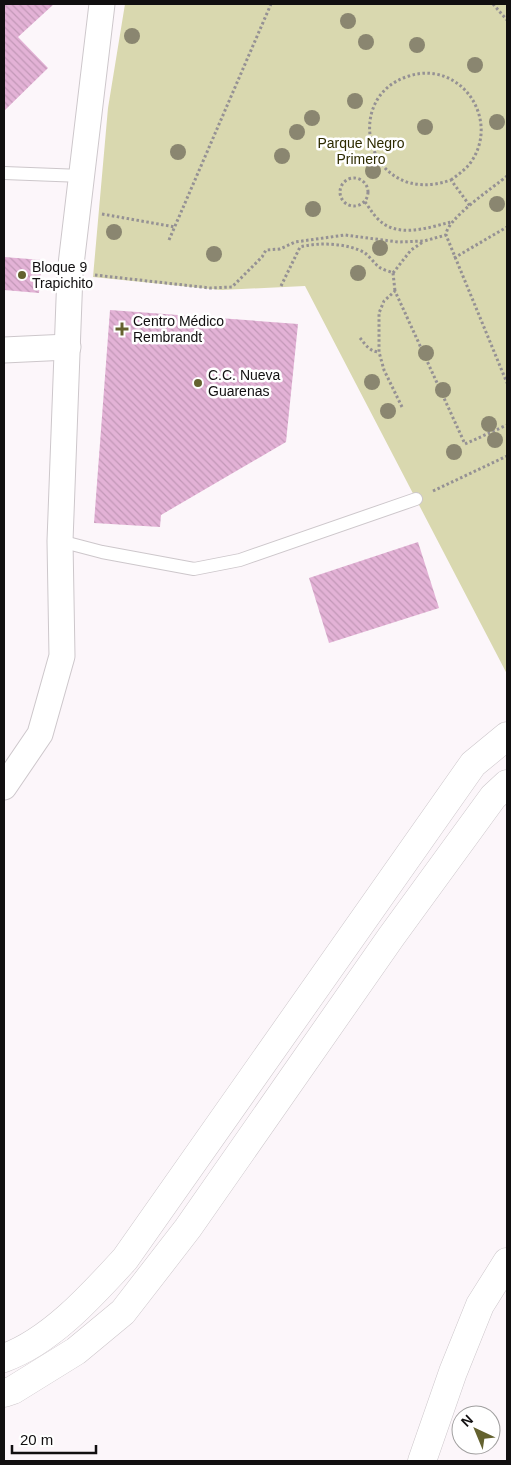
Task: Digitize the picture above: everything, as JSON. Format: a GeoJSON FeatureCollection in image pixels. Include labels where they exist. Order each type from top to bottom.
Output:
{"type":"FeatureCollection","features":[{"type":"Feature","properties":{"kind":"street"},"geometry":{"type":"LineString","coordinates":[[4,787],[40,734],[62,656],[60,541],[70,273],[102,4]]}},
{"type":"Feature","properties":{"kind":"street"},"geometry":{"type":"LineString","coordinates":[[4,350],[68,347]]}},
{"type":"Feature","properties":{"kind":"street"},"geometry":{"type":"LineString","coordinates":[[4,1358],[52,1331],[91,1297],[125,1259],[474,764],[507,736]]}},
{"type":"Feature","properties":{"kind":"street"},"geometry":{"type":"LineString","coordinates":[[4,1394],[76,1351],[123,1312],[188,1228],[380,953],[493,797],[507,784]]}},
{"type":"Feature","properties":{"kind":"street"},"geometry":{"type":"LineString","coordinates":[[422,1461],[453,1372],[480,1305],[507,1262]]}},
{"type":"Feature","properties":{"kind":"lane"},"geometry":{"type":"LineString","coordinates":[[4,173],[82,176]]}},
{"type":"Feature","properties":{"kind":"lane"},"geometry":{"type":"LineString","coordinates":[[60,541],[102,552],[194,569],[240,560],[416,499]]}},
{"type":"Feature","properties":{"kind":"path"},"geometry":{"type":"LineString","coordinates":[[169,240],[271,4]]}},
{"type":"Feature","properties":{"kind":"path"},"geometry":{"type":"LineString","coordinates":[[494,4],[507,20]]}},
{"type":"Feature","properties":{"kind":"path"},"geometry":{"type":"LineString","coordinates":[[424,73],[439,75],[453,80],[466,89],[475,102],[480,116],[482,132],[479,146],[472,161],[451,180],[424,186],[411,184],[398,179],[387,171],[378,160],[372,148],[369,134],[371,118],[375,104],[396,82],[409,76],[424,73]]}},
{"type":"Feature","properties":{"kind":"path"},"geometry":{"type":"LineString","coordinates":[[507,176],[451,222],[446,230],[454,258],[507,383]]}},
{"type":"Feature","properties":{"kind":"path"},"geometry":{"type":"LineString","coordinates":[[358,177],[364,181],[368,187],[369,195],[365,202],[358,206],[343,202],[340,188],[344,182],[350,178],[358,177]]}},
{"type":"Feature","properties":{"kind":"path"},"geometry":{"type":"LineString","coordinates":[[451,180],[470,206]]}},
{"type":"Feature","properties":{"kind":"path"},"geometry":{"type":"LineString","coordinates":[[365,202],[378,219],[397,228],[411,231],[451,222]]}},
{"type":"Feature","properties":{"kind":"path"},"geometry":{"type":"LineString","coordinates":[[77,212],[175,226]]}},
{"type":"Feature","properties":{"kind":"path"},"geometry":{"type":"LineString","coordinates":[[454,258],[507,227]]}},
{"type":"Feature","properties":{"kind":"path"},"geometry":{"type":"LineString","coordinates":[[70,273],[210,288],[232,287],[262,257],[266,250],[280,250],[295,242],[345,235],[398,242],[424,241],[446,235]]}},
{"type":"Feature","properties":{"kind":"path"},"geometry":{"type":"LineString","coordinates":[[424,241],[411,250],[393,273],[395,292],[465,444],[507,425]]}},
{"type":"Feature","properties":{"kind":"path"},"geometry":{"type":"LineString","coordinates":[[281,286],[300,247],[310,245],[354,248],[366,254],[380,267],[393,273]]}},
{"type":"Feature","properties":{"kind":"path"},"geometry":{"type":"LineString","coordinates":[[395,292],[384,301],[379,313],[379,352],[384,370],[402,407]]}},
{"type":"Feature","properties":{"kind":"path"},"geometry":{"type":"LineString","coordinates":[[360,338],[369,349],[379,352]]}},
{"type":"Feature","properties":{"kind":"path"},"geometry":{"type":"LineString","coordinates":[[432,492],[507,456]]}},
{"type":"Feature","properties":{"kind":"green space","name":"Parque Negro Primero"},"geometry":{"type":"Polygon","coordinates":[[[125,4],[507,4],[507,674],[305,286],[221,290],[93,277],[108,108],[125,4]]]}},
{"type":"Feature","properties":{"kind":"building"},"geometry":{"type":"Polygon","coordinates":[[[4,4],[54,4],[18,37],[48,68],[4,111],[4,4]]]}},
{"type":"Feature","properties":{"kind":"building","name":"Bloque 9 Trapichito"},"geometry":{"type":"Polygon","coordinates":[[[4,257],[42,260],[39,293],[4,290],[4,257]]]}},
{"type":"Feature","properties":{"kind":"building","name":"C.C. Nueva Guarenas"},"geometry":{"type":"Polygon","coordinates":[[[110,310],[298,324],[286,442],[161,515],[160,527],[94,523],[110,310]]]}},
{"type":"Feature","properties":{"kind":"building"},"geometry":{"type":"Polygon","coordinates":[[[418,542],[439,608],[329,643],[309,578],[418,542]]]}},
{"type":"Feature","properties":{"kind":"place","name":"Bloque 9 Trapichito"},"geometry":{"type":"Point","coordinates":[22,275]}},
{"type":"Feature","properties":{"kind":"place","name":"Centro Médico Rembrandt"},"geometry":{"type":"Point","coordinates":[122,329]}},
{"type":"Feature","properties":{"kind":"place","name":"C.C. Nueva Guarenas"},"geometry":{"type":"Point","coordinates":[198,383]}}]}
